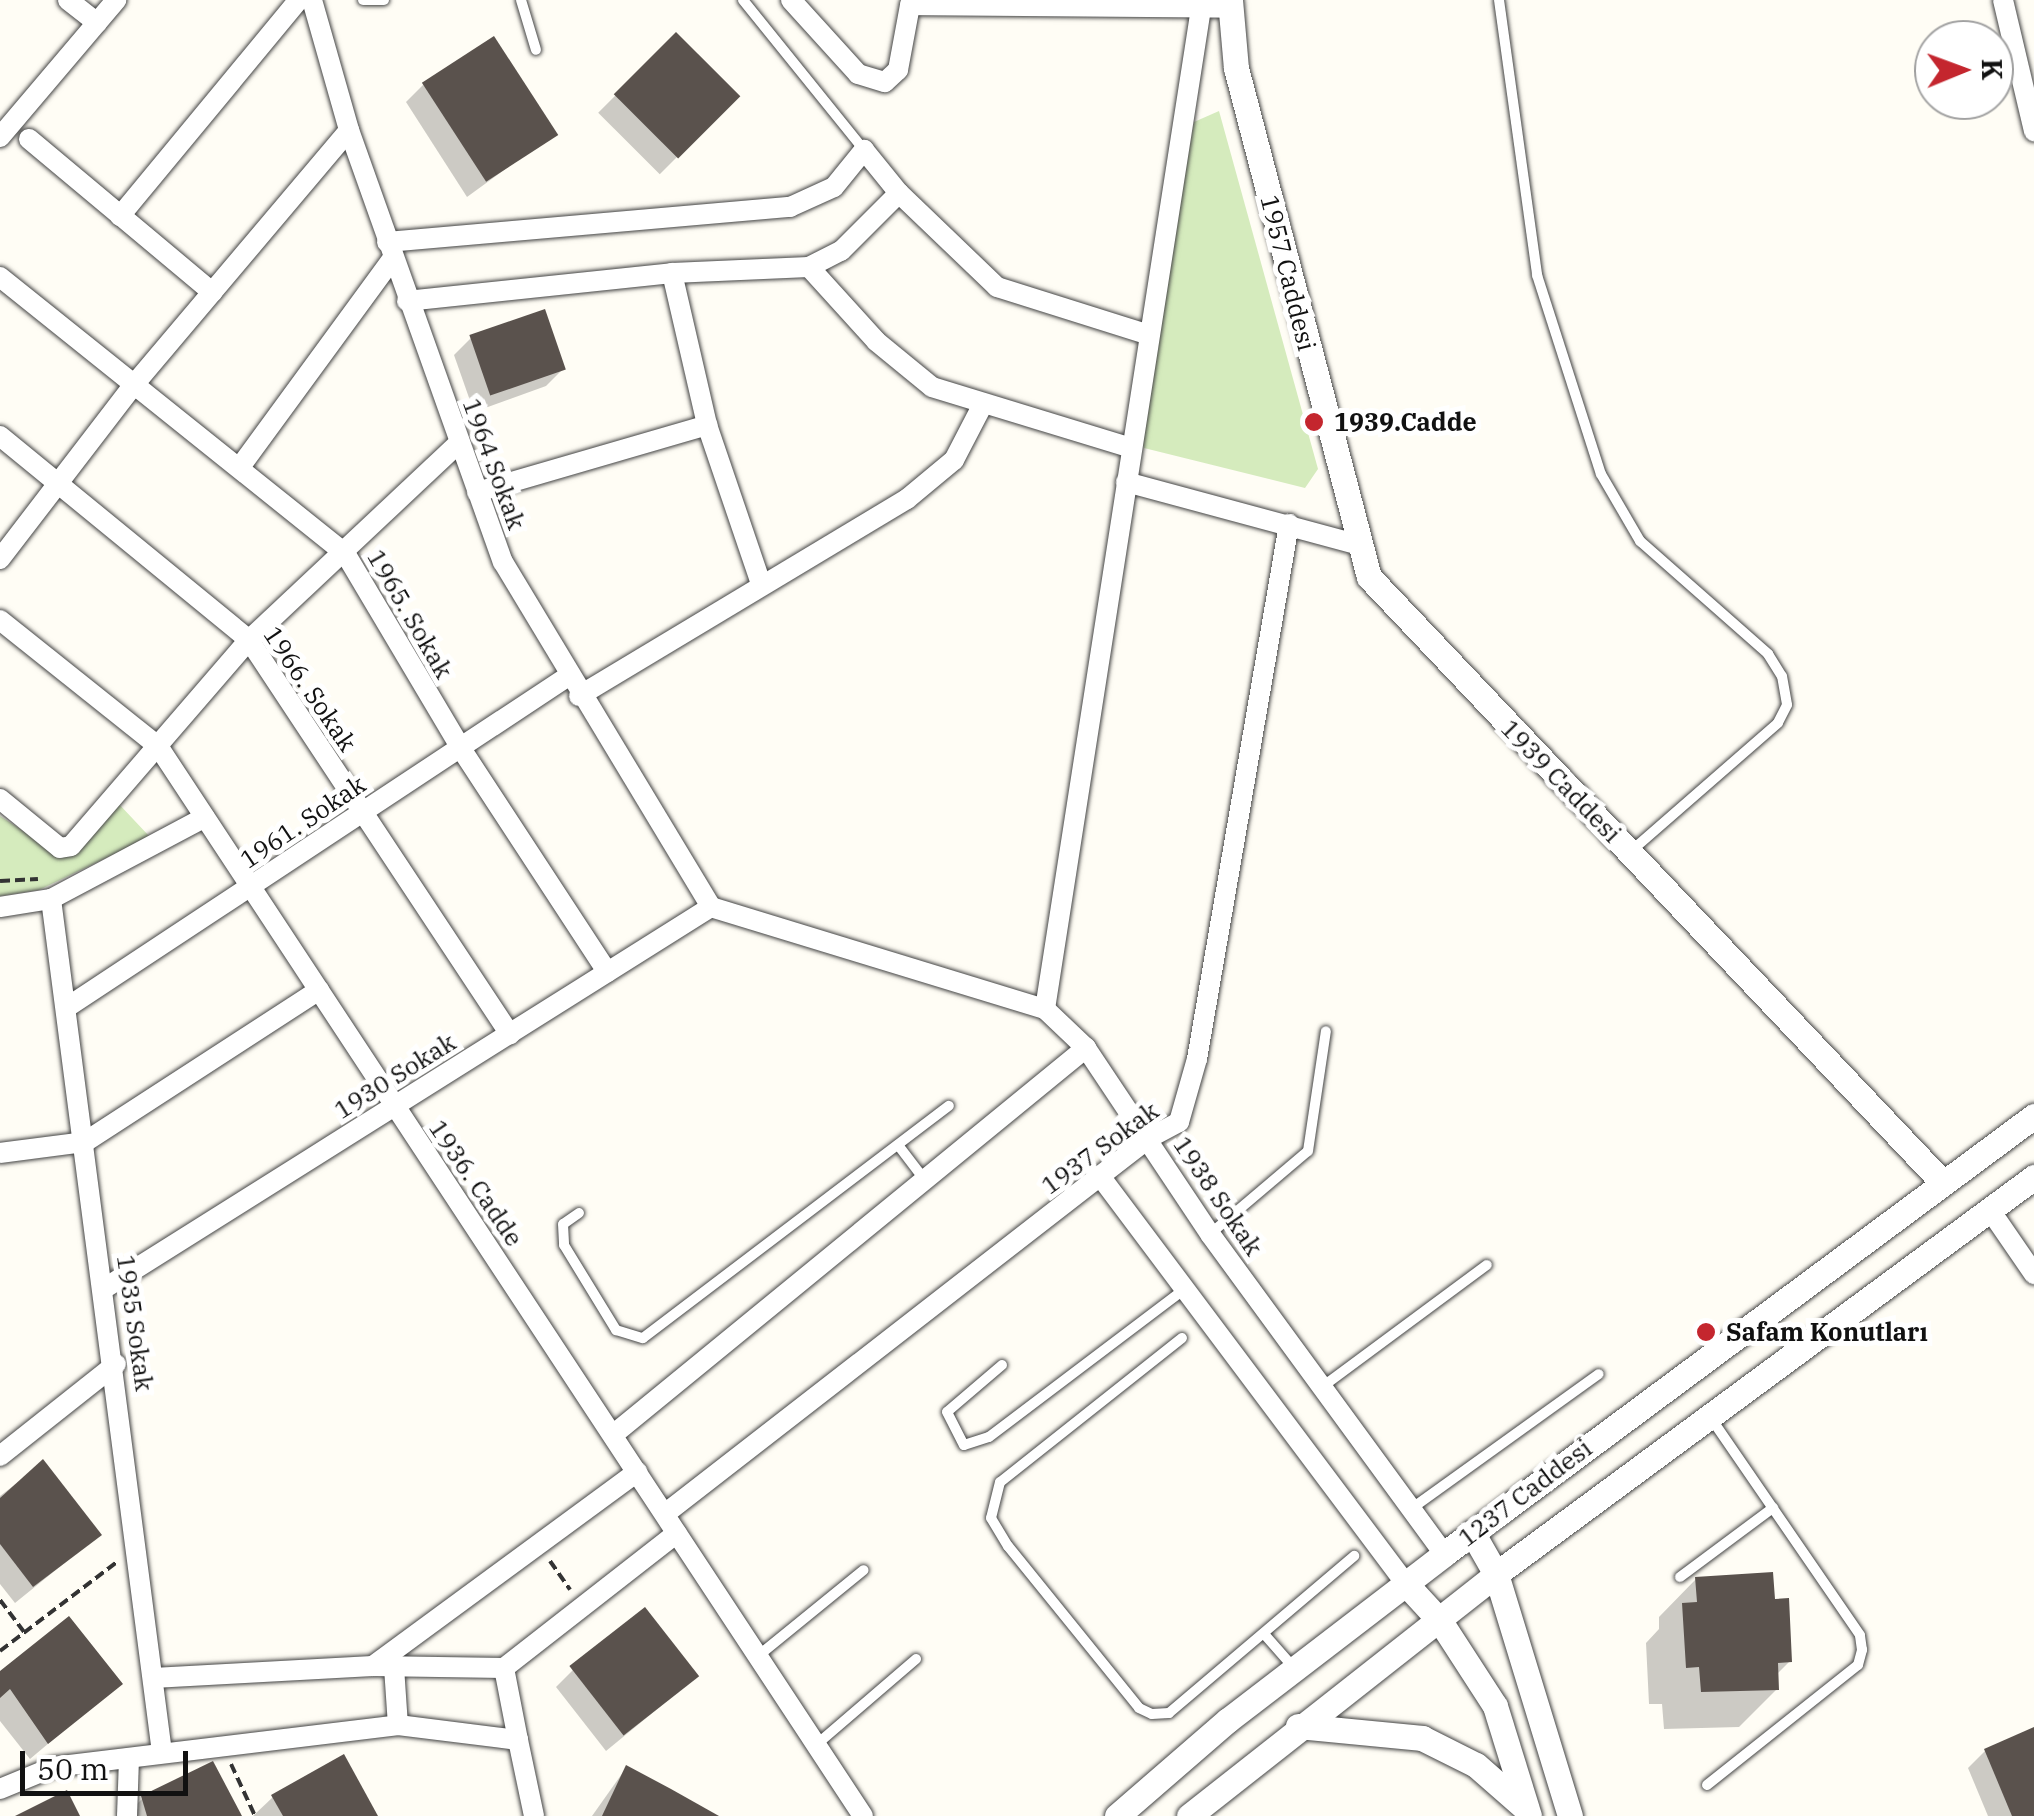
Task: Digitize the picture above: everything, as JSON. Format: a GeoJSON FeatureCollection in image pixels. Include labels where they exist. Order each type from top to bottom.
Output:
{"type":"FeatureCollection","features":[{"type":"Feature","properties":{"kind":"street"},"geometry":{"type":"LineString","coordinates":[[68,0],[97,23]]}},
{"type":"Feature","properties":{"kind":"street"},"geometry":{"type":"LineString","coordinates":[[0,137],[116,0]]}},
{"type":"Feature","properties":{"kind":"street"},"geometry":{"type":"LineString","coordinates":[[120,216],[298,0]]}},
{"type":"Feature","properties":{"kind":"street","name":"1964 Sokak"},"geometry":{"type":"LineString","coordinates":[[312,0],[349,130],[503,562],[567,676],[710,907]]}},
{"type":"Feature","properties":{"kind":"street"},"geometry":{"type":"LineString","coordinates":[[791,0],[865,79],[885,82],[898,70],[910,5],[1201,8],[1229,4]]}},
{"type":"Feature","properties":{"kind":"street"},"geometry":{"type":"LineString","coordinates":[[2004,0],[2034,131]]}},
{"type":"Feature","properties":{"kind":"street","name":"1957 Caddesi"},"geometry":{"type":"LineString","coordinates":[[1229,4],[1236,68],[1356,544]]}},
{"type":"Feature","properties":{"kind":"street"},"geometry":{"type":"LineString","coordinates":[[1045,1009],[1201,8]]}},
{"type":"Feature","properties":{"kind":"street"},"geometry":{"type":"LineString","coordinates":[[0,559],[132,387],[349,130]]}},
{"type":"Feature","properties":{"kind":"street"},"geometry":{"type":"LineString","coordinates":[[28,139],[212,292]]}},
{"type":"Feature","properties":{"kind":"street"},"geometry":{"type":"LineString","coordinates":[[240,467],[390,250],[790,207],[834,187],[864,150],[899,193],[997,287],[1149,335]]}},
{"type":"Feature","properties":{"kind":"street"},"geometry":{"type":"LineString","coordinates":[[408,301],[672,273],[809,267],[841,252],[899,193]]}},
{"type":"Feature","properties":{"kind":"street"},"geometry":{"type":"LineString","coordinates":[[809,267],[876,340],[932,388],[1132,448]]}},
{"type":"Feature","properties":{"kind":"street"},"geometry":{"type":"LineString","coordinates":[[672,273],[707,425],[760,582]]}},
{"type":"Feature","properties":{"kind":"street","name":"1965. Sokak"},"geometry":{"type":"LineString","coordinates":[[0,277],[132,387],[345,552],[460,748],[607,972]]}},
{"type":"Feature","properties":{"kind":"street"},"geometry":{"type":"LineString","coordinates":[[579,696],[760,582],[907,499],[954,460],[982,406]]}},
{"type":"Feature","properties":{"kind":"street"},"geometry":{"type":"LineString","coordinates":[[478,492],[707,425]]}},
{"type":"Feature","properties":{"kind":"street","name":"1966. Sokak"},"geometry":{"type":"LineString","coordinates":[[0,436],[250,640],[510,1034]]}},
{"type":"Feature","properties":{"kind":"street"},"geometry":{"type":"LineString","coordinates":[[0,799],[65,849],[250,640],[459,443]]}},
{"type":"Feature","properties":{"kind":"street"},"geometry":{"type":"LineString","coordinates":[[1126,482],[1356,544]]}},
{"type":"Feature","properties":{"kind":"street","name":"1937 Sokak"},"geometry":{"type":"LineString","coordinates":[[666,1513],[1149,1138],[1179,1122],[1196,1060],[1289,524]]}},
{"type":"Feature","properties":{"kind":"street","name":"1939 Caddesi"},"geometry":{"type":"LineString","coordinates":[[1356,544],[1375,585],[1943,1184]]}},
{"type":"Feature","properties":{"kind":"street","name":"1936. Cadde"},"geometry":{"type":"LineString","coordinates":[[0,620],[158,746],[864,1816]]}},
{"type":"Feature","properties":{"kind":"street","name":"1961. Sokak"},"geometry":{"type":"LineString","coordinates":[[66,1008],[567,676]]}},
{"type":"Feature","properties":{"kind":"street"},"geometry":{"type":"LineString","coordinates":[[0,907],[51,900],[205,817]]}},
{"type":"Feature","properties":{"kind":"street","name":"1935 Sokak"},"geometry":{"type":"LineString","coordinates":[[51,900],[116,1364],[162,1754]]}},
{"type":"Feature","properties":{"kind":"street","name":"1938 Sokak"},"geometry":{"type":"LineString","coordinates":[[710,907],[1045,1009],[1086,1048],[1210,1234],[1444,1554]]}},
{"type":"Feature","properties":{"kind":"street","name":"1930 Sokak"},"geometry":{"type":"LineString","coordinates":[[105,1288],[710,907]]}},
{"type":"Feature","properties":{"kind":"street"},"geometry":{"type":"LineString","coordinates":[[0,1153],[85,1142],[319,990]]}},
{"type":"Feature","properties":{"kind":"street"},"geometry":{"type":"LineString","coordinates":[[614,1434],[1086,1048]]}},
{"type":"Feature","properties":{"kind":"street","name":"1237 Caddesi"},"geometry":{"type":"LineString","coordinates":[[1117,1816],[1295,1669],[1472,1532],[2034,1116]]}},
{"type":"Feature","properties":{"kind":"street"},"geometry":{"type":"LineString","coordinates":[[1100,1176],[1182,1291],[1406,1584],[1440,1622],[1495,1706],[1528,1813]]}},
{"type":"Feature","properties":{"kind":"street","name":"1237 Caddesi"},"geometry":{"type":"LineString","coordinates":[[1189,1816],[1298,1726],[1440,1622],[1496,1574],[2034,1177]]}},
{"type":"Feature","properties":{"kind":"street"},"geometry":{"type":"LineString","coordinates":[[1990,1210],[2034,1274]]}},
{"type":"Feature","properties":{"kind":"street"},"geometry":{"type":"LineString","coordinates":[[1,1450],[116,1364]]}},
{"type":"Feature","properties":{"kind":"street"},"geometry":{"type":"LineString","coordinates":[[373,1666],[637,1472]]}},
{"type":"Feature","properties":{"kind":"street"},"geometry":{"type":"LineString","coordinates":[[1472,1532],[1496,1574],[1570,1816]]}},
{"type":"Feature","properties":{"kind":"street"},"geometry":{"type":"LineString","coordinates":[[153,1678],[373,1666],[504,1668],[677,1533]]}},
{"type":"Feature","properties":{"kind":"street"},"geometry":{"type":"LineString","coordinates":[[394,1666],[398,1725]]}},
{"type":"Feature","properties":{"kind":"street"},"geometry":{"type":"LineString","coordinates":[[504,1668],[534,1816]]}},
{"type":"Feature","properties":{"kind":"street"},"geometry":{"type":"LineString","coordinates":[[0,1789],[42,1769],[398,1725],[518,1740]]}},
{"type":"Feature","properties":{"kind":"street"},"geometry":{"type":"LineString","coordinates":[[1298,1726],[1422,1738],[1476,1765],[1528,1813]]}},
{"type":"Feature","properties":{"kind":"street"},"geometry":{"type":"LineString","coordinates":[[127,1816],[129,1758]]}},
{"type":"Feature","properties":{"kind":"lane"},"geometry":{"type":"LineString","coordinates":[[363,0],[384,0]]}},
{"type":"Feature","properties":{"kind":"lane"},"geometry":{"type":"LineString","coordinates":[[521,0],[536,50]]}},
{"type":"Feature","properties":{"kind":"lane"},"geometry":{"type":"LineString","coordinates":[[743,0],[864,150]]}},
{"type":"Feature","properties":{"kind":"lane"},"geometry":{"type":"LineString","coordinates":[[1499,0],[1537,276],[1602,474],[1640,542],[1768,654],[1782,676],[1787,705],[1778,723],[1629,852]]}},
{"type":"Feature","properties":{"kind":"lane"},"geometry":{"type":"LineString","coordinates":[[1210,1234],[1308,1151],[1326,1032]]}},
{"type":"Feature","properties":{"kind":"lane"},"geometry":{"type":"LineString","coordinates":[[580,1213],[562,1224],[564,1245],[616,1330],[643,1338],[949,1106]]}},
{"type":"Feature","properties":{"kind":"lane"},"geometry":{"type":"LineString","coordinates":[[898,1145],[924,1180]]}},
{"type":"Feature","properties":{"kind":"lane"},"geometry":{"type":"LineString","coordinates":[[1322,1387],[1487,1264]]}},
{"type":"Feature","properties":{"kind":"lane"},"geometry":{"type":"LineString","coordinates":[[1002,1365],[948,1412],[964,1444],[989,1437],[1182,1291]]}},
{"type":"Feature","properties":{"kind":"lane"},"geometry":{"type":"LineString","coordinates":[[1182,1338],[1000,1482],[991,1518],[1115,1679],[1152,1714],[1169,1713],[1354,1556]]}},
{"type":"Feature","properties":{"kind":"lane"},"geometry":{"type":"LineString","coordinates":[[1411,1509],[1598,1374]]}},
{"type":"Feature","properties":{"kind":"lane"},"geometry":{"type":"LineString","coordinates":[[1708,1785],[1858,1665],[1862,1650],[1860,1635],[1710,1416]]}},
{"type":"Feature","properties":{"kind":"lane"},"geometry":{"type":"LineString","coordinates":[[1680,1577],[1773,1508]]}},
{"type":"Feature","properties":{"kind":"lane"},"geometry":{"type":"LineString","coordinates":[[758,1656],[864,1570]]}},
{"type":"Feature","properties":{"kind":"lane"},"geometry":{"type":"LineString","coordinates":[[1265,1635],[1295,1669]]}},
{"type":"Feature","properties":{"kind":"lane"},"geometry":{"type":"LineString","coordinates":[[816,1745],[916,1659]]}},
{"type":"Feature","properties":{"kind":"path"},"geometry":{"type":"LineString","coordinates":[[539,1544],[582,1607]]}},
{"type":"Feature","properties":{"kind":"path"},"geometry":{"type":"LineString","coordinates":[[0,1651],[137,1546]]}},
{"type":"Feature","properties":{"kind":"path"},"geometry":{"type":"LineString","coordinates":[[0,1600],[24,1632]]}},
{"type":"Feature","properties":{"kind":"path"},"geometry":{"type":"LineString","coordinates":[[222,1746],[256,1816]]}},
{"type":"Feature","properties":{"kind":"green space"},"geometry":{"type":"Polygon","coordinates":[[[1219,111],[1318,469],[1305,488],[1144,448],[1140,434],[1194,122],[1219,111]]]}},
{"type":"Feature","properties":{"kind":"green space"},"geometry":{"type":"Polygon","coordinates":[[[117,802],[150,837],[39,890],[0,896],[0,816],[64,857],[117,802]]]}},
{"type":"Feature","properties":{"kind":"building"},"geometry":{"type":"Polygon","coordinates":[[[676,32],[740,96],[678,159],[614,94],[676,32]]]}},
{"type":"Feature","properties":{"kind":"building"},"geometry":{"type":"Polygon","coordinates":[[[494,36],[558,135],[486,182],[422,83],[494,36]]]}},
{"type":"Feature","properties":{"kind":"building"},"geometry":{"type":"Polygon","coordinates":[[[545,309],[566,370],[490,396],[469,335],[545,309]]]}},
{"type":"Feature","properties":{"kind":"building"},"geometry":{"type":"Polygon","coordinates":[[[43,1459],[102,1535],[33,1587],[0,1544],[0,1498],[43,1459]]]}},
{"type":"Feature","properties":{"kind":"building"},"geometry":{"type":"Polygon","coordinates":[[[1773,1572],[1775,1599],[1789,1598],[1792,1662],[1778,1663],[1779,1690],[1701,1692],[1699,1667],[1686,1668],[1682,1603],[1697,1602],[1695,1577],[1773,1572]]]}},
{"type":"Feature","properties":{"kind":"building"},"geometry":{"type":"Polygon","coordinates":[[[645,1607],[699,1676],[624,1735],[569,1666],[645,1607]]]}},
{"type":"Feature","properties":{"kind":"building"},"geometry":{"type":"Polygon","coordinates":[[[69,1616],[123,1684],[48,1744],[10,1689],[0,1698],[0,1671],[69,1616]]]}},
{"type":"Feature","properties":{"kind":"building"},"geometry":{"type":"Polygon","coordinates":[[[2034,1727],[2034,1816],[2012,1816],[1984,1749],[2034,1727]]]}},
{"type":"Feature","properties":{"kind":"building"},"geometry":{"type":"Polygon","coordinates":[[[344,1754],[378,1816],[283,1816],[271,1795],[344,1754]]]}},
{"type":"Feature","properties":{"kind":"building"},"geometry":{"type":"Polygon","coordinates":[[[213,1761],[242,1816],[147,1816],[141,1796],[213,1761]]]}},
{"type":"Feature","properties":{"kind":"building"},"geometry":{"type":"Polygon","coordinates":[[[626,1765],[671,1789],[719,1816],[602,1816],[626,1765]]]}},
{"type":"Feature","properties":{"kind":"building"},"geometry":{"type":"Polygon","coordinates":[[[67,1790],[80,1816],[15,1816],[67,1790]]]}},
{"type":"Feature","properties":{"kind":"place","name":"1939.Cadde"},"geometry":{"type":"Point","coordinates":[1314,422]}},
{"type":"Feature","properties":{"kind":"place","name":"Safam Konutları"},"geometry":{"type":"Point","coordinates":[1706,1332]}}]}
